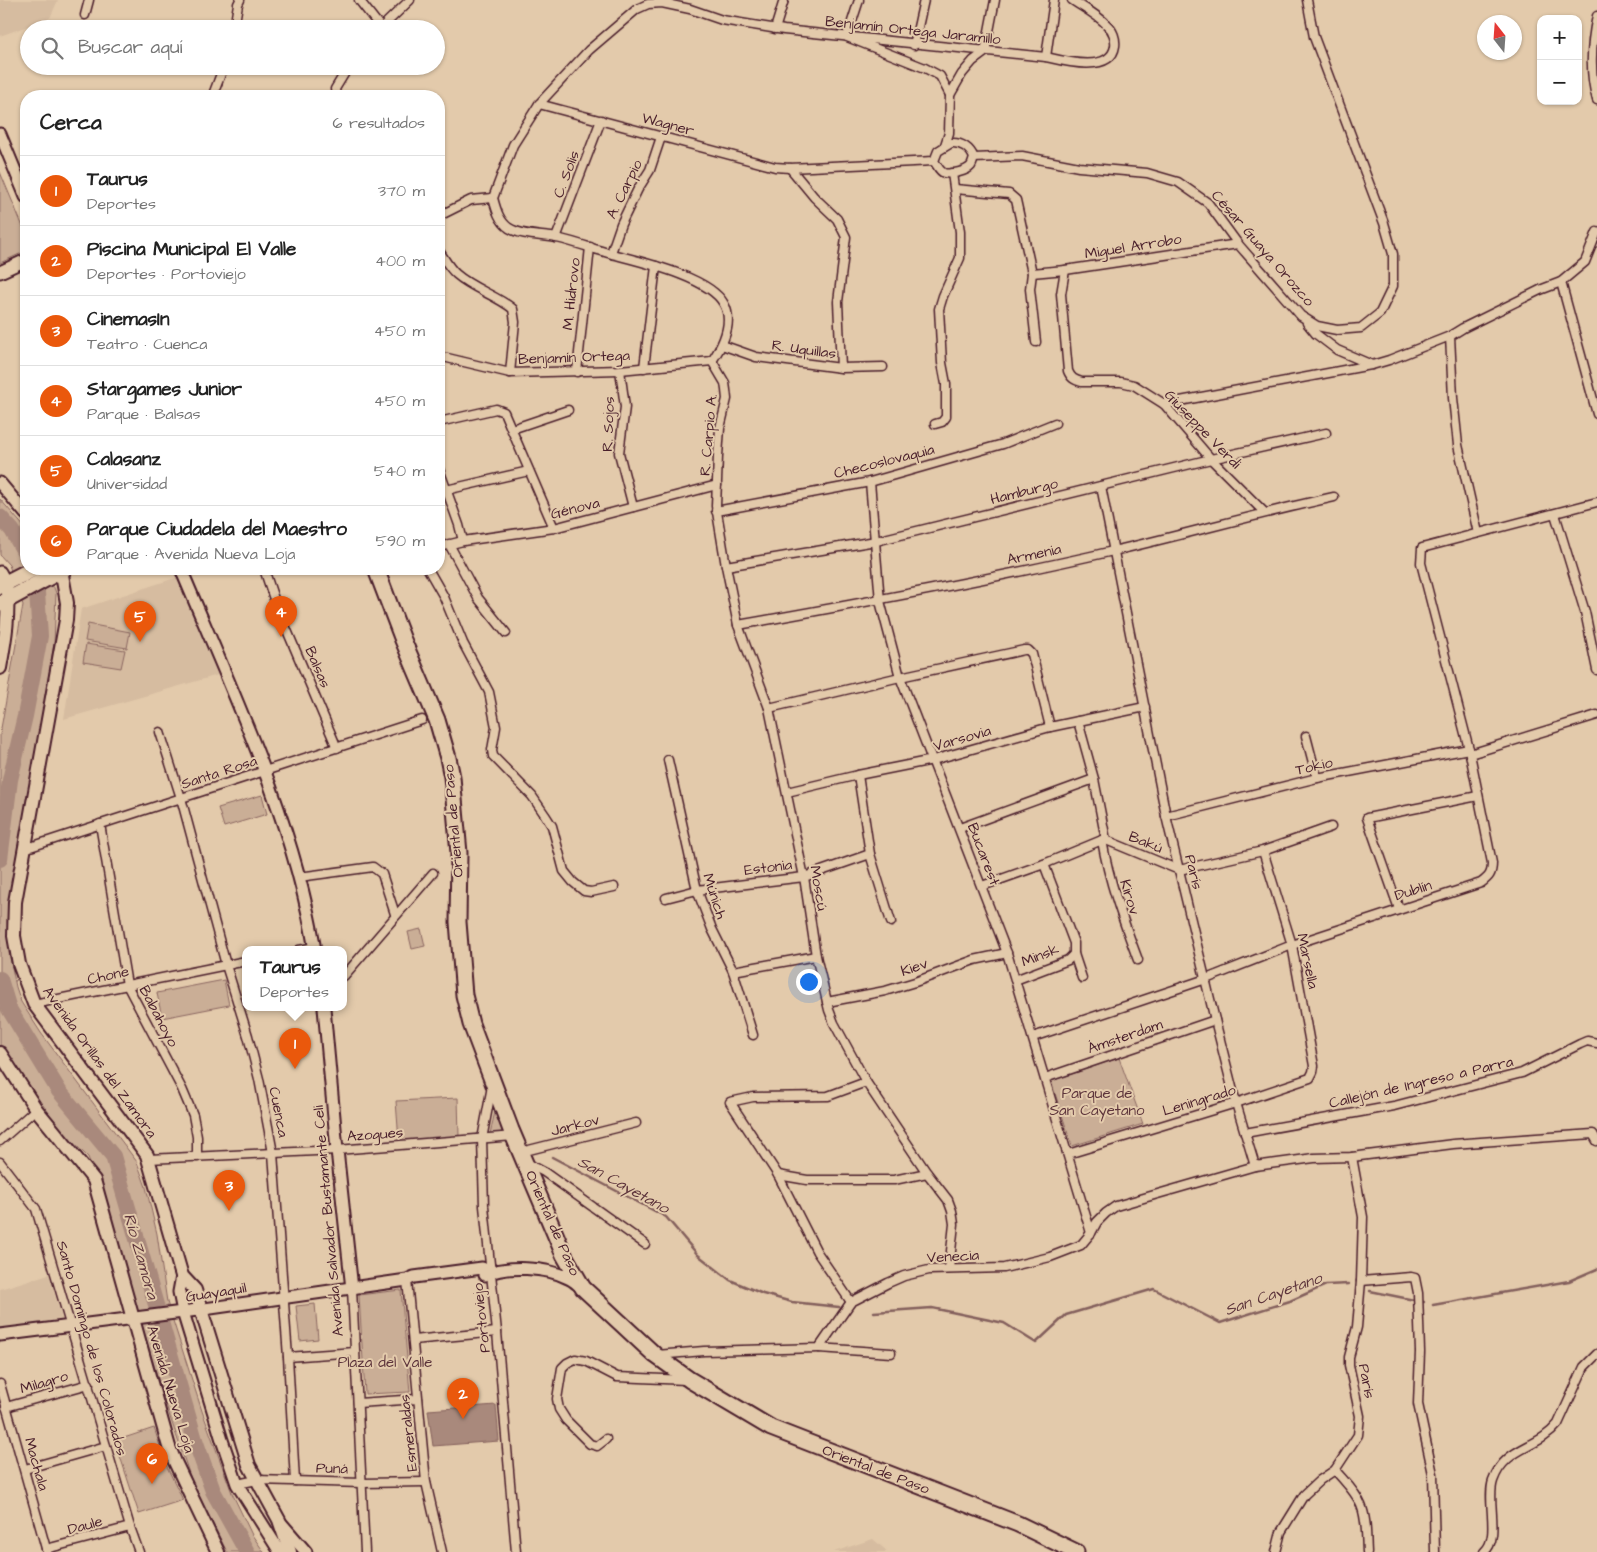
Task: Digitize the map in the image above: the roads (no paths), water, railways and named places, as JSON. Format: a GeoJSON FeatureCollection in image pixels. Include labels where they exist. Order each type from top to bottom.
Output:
{"type":"FeatureCollection","features":[{"type":"Feature","properties":{"kind":"highway"},"geometry":{"type":"LineString","coordinates":[[6,588],[24,575]]}},
{"type":"Feature","properties":{"kind":"highway"},"geometry":{"type":"LineString","coordinates":[[6,588],[46,575]]}},
{"type":"Feature","properties":{"kind":"highway"},"geometry":{"type":"LineString","coordinates":[[372,575],[387,606],[394,615]]}},
{"type":"Feature","properties":{"kind":"highway"},"geometry":{"type":"LineString","coordinates":[[378,575],[394,615]]}},
{"type":"Feature","properties":{"kind":"highway","name":"Oriental de Paso"},"geometry":{"type":"LineString","coordinates":[[394,615],[438,720],[452,777],[459,853],[458,922],[464,995],[471,1024],[492,1082],[564,1255],[583,1288],[655,1355],[690,1380],[771,1428],[1018,1524],[1076,1552]]}},
{"type":"Feature","properties":{"kind":"main road"},"geometry":{"type":"LineString","coordinates":[[0,134],[20,182]]}},
{"type":"Feature","properties":{"kind":"main road"},"geometry":{"type":"LineString","coordinates":[[0,272],[20,263]]}},
{"type":"Feature","properties":{"kind":"main road"},"geometry":{"type":"LineString","coordinates":[[0,483],[20,507]]}},
{"type":"Feature","properties":{"kind":"main road","name":"Avenida Orillas del Zamora"},"geometry":{"type":"LineString","coordinates":[[62,575],[67,603],[66,620],[14,902],[14,936],[19,964],[34,1004],[148,1159],[182,1276],[195,1290],[249,1465],[279,1520],[290,1552]]}},
{"type":"Feature","properties":{"kind":"main road"},"geometry":{"type":"LineString","coordinates":[[183,575],[265,771],[299,878],[314,946]]}},
{"type":"Feature","properties":{"kind":"main road"},"geometry":{"type":"LineString","coordinates":[[0,668],[6,630],[6,588]]}},
{"type":"Feature","properties":{"kind":"main road","name":"Avenida Salvador Bustamante Celi"},"geometry":{"type":"LineString","coordinates":[[324,1011],[352,1289]]}},
{"type":"Feature","properties":{"kind":"main road","name":"Avenida Nueva Loja"},"geometry":{"type":"LineString","coordinates":[[0,1053],[36,1110],[94,1180],[169,1447],[218,1552]]}},
{"type":"Feature","properties":{"kind":"main road","name":"Guayaquil"},"geometry":{"type":"LineString","coordinates":[[0,1334],[184,1312],[284,1296],[352,1289],[407,1280],[414,1283],[483,1276],[490,1273],[520,1269],[538,1269],[568,1278],[583,1288]]}},
{"type":"Feature","properties":{"kind":"main road","name":"Avenida Orillas del Zamora"},"geometry":{"type":"LineString","coordinates":[[182,1276],[179,1292],[184,1312],[237,1484],[280,1552]]}},
{"type":"Feature","properties":{"kind":"main road"},"geometry":{"type":"LineString","coordinates":[[279,1520],[306,1552]]}},
{"type":"Feature","properties":{"kind":"street"},"geometry":{"type":"LineString","coordinates":[[85,15],[89,0]]}},
{"type":"Feature","properties":{"kind":"street"},"geometry":{"type":"LineString","coordinates":[[235,20],[240,0]]}},
{"type":"Feature","properties":{"kind":"street"},"geometry":{"type":"LineString","coordinates":[[359,0],[374,20]]}},
{"type":"Feature","properties":{"kind":"street"},"geometry":{"type":"LineString","coordinates":[[389,20],[410,0]]}},
{"type":"Feature","properties":{"kind":"street"},"geometry":{"type":"LineString","coordinates":[[775,29],[784,0]]}},
{"type":"Feature","properties":{"kind":"street"},"geometry":{"type":"LineString","coordinates":[[859,0],[847,37],[926,68],[940,76],[950,95]]}},
{"type":"Feature","properties":{"kind":"street"},"geometry":{"type":"LineString","coordinates":[[914,45],[924,0]]}},
{"type":"Feature","properties":{"kind":"street"},"geometry":{"type":"LineString","coordinates":[[934,161],[938,151],[945,145],[949,133],[950,95],[962,74],[973,61],[985,52],[995,0]]}},
{"type":"Feature","properties":{"kind":"street"},"geometry":{"type":"LineString","coordinates":[[1046,57],[1054,0]]}},
{"type":"Feature","properties":{"kind":"street","name":"Benjamín Ortega Jaramillo"},"geometry":{"type":"LineString","coordinates":[[492,198],[513,145],[539,104],[589,50],[637,10],[648,4],[662,1],[690,8],[722,20],[775,29],[914,45],[1046,57],[1072,64],[1096,64],[1109,57],[1115,48],[1115,38],[1109,26],[1072,0]]}},
{"type":"Feature","properties":{"kind":"street","name":"César Guaya Orozco"},"geometry":{"type":"LineString","coordinates":[[974,158],[1022,156],[1079,167],[1146,173],[1178,182],[1208,203],[1238,244],[1301,316],[1317,326],[1337,330],[1362,328],[1380,313],[1393,286],[1394,254],[1314,37],[1307,0]]}},
{"type":"Feature","properties":{"kind":"street"},"geometry":{"type":"LineString","coordinates":[[1597,16],[1592,41],[1592,62],[1593,86],[1597,100]]}},
{"type":"Feature","properties":{"kind":"street"},"geometry":{"type":"LineString","coordinates":[[215,90],[221,75]]}},
{"type":"Feature","properties":{"kind":"street"},"geometry":{"type":"LineString","coordinates":[[335,90],[344,75]]}},
{"type":"Feature","properties":{"kind":"street","name":"Wagner"},"geometry":{"type":"LineString","coordinates":[[539,104],[775,167],[790,168]]}},
{"type":"Feature","properties":{"kind":"street","name":"C. Solis"},"geometry":{"type":"LineString","coordinates":[[556,238],[601,120]]}},
{"type":"Feature","properties":{"kind":"street"},"geometry":{"type":"LineString","coordinates":[[934,161],[944,173],[963,171],[971,166],[974,158],[971,151],[957,143],[949,133]]}},
{"type":"Feature","properties":{"kind":"street","name":"A. Carpio"},"geometry":{"type":"LineString","coordinates":[[611,253],[621,224],[638,189],[650,170],[661,137]]}},
{"type":"Feature","properties":{"kind":"street"},"geometry":{"type":"LineString","coordinates":[[945,145],[957,143]]}},
{"type":"Feature","properties":{"kind":"street"},"geometry":{"type":"LineString","coordinates":[[790,168],[934,161]]}},
{"type":"Feature","properties":{"kind":"street"},"geometry":{"type":"LineString","coordinates":[[790,168],[814,197],[837,218],[846,237],[838,302],[841,368]]}},
{"type":"Feature","properties":{"kind":"street"},"geometry":{"type":"LineString","coordinates":[[935,424],[942,422],[946,417],[946,384],[942,363],[939,309],[960,258],[960,232],[952,173]]}},
{"type":"Feature","properties":{"kind":"street"},"geometry":{"type":"LineString","coordinates":[[955,189],[1009,194],[1016,200],[1032,273],[1030,290],[1036,342]]}},
{"type":"Feature","properties":{"kind":"street"},"geometry":{"type":"LineString","coordinates":[[445,213],[470,200],[492,198],[501,220],[509,228],[519,232],[556,238],[656,266],[707,288],[724,303],[727,326],[722,345],[712,361]]}},
{"type":"Feature","properties":{"kind":"street"},"geometry":{"type":"LineString","coordinates":[[1164,404],[1372,365],[1450,336],[1532,294],[1561,282],[1585,262],[1597,232]]}},
{"type":"Feature","properties":{"kind":"street","name":"Miguel Arrobo"},"geometry":{"type":"LineString","coordinates":[[1032,273],[1065,270],[1238,244]]}},
{"type":"Feature","properties":{"kind":"street","name":"M. Hidrovo"},"geometry":{"type":"LineString","coordinates":[[577,372],[590,248]]}},
{"type":"Feature","properties":{"kind":"street"},"geometry":{"type":"LineString","coordinates":[[445,259],[455,273],[481,290],[503,301],[513,309],[515,322],[510,373]]}},
{"type":"Feature","properties":{"kind":"street"},"geometry":{"type":"LineString","coordinates":[[644,368],[656,266]]}},
{"type":"Feature","properties":{"kind":"street","name":"Giuseppe Verdi"},"geometry":{"type":"LineString","coordinates":[[1065,270],[1061,294],[1070,376],[1076,381],[1082,382],[1121,382],[1134,385],[1164,404],[1211,459],[1264,512]]}},
{"type":"Feature","properties":{"kind":"street"},"geometry":{"type":"LineString","coordinates":[[1561,282],[1597,414]]}},
{"type":"Feature","properties":{"kind":"street"},"geometry":{"type":"LineString","coordinates":[[1301,316],[1316,334],[1337,350],[1372,365]]}},
{"type":"Feature","properties":{"kind":"street"},"geometry":{"type":"LineString","coordinates":[[1450,336],[1453,398],[1458,445],[1478,533],[1597,502]]}},
{"type":"Feature","properties":{"kind":"street","name":"R. Uquillas"},"geometry":{"type":"LineString","coordinates":[[722,345],[756,357],[841,368],[883,367]]}},
{"type":"Feature","properties":{"kind":"street","name":"Benjamín Ortega"},"geometry":{"type":"LineString","coordinates":[[445,357],[510,373],[620,370],[712,361]]}},
{"type":"Feature","properties":{"kind":"street","name":"R. Carpio A."},"geometry":{"type":"LineString","coordinates":[[712,361],[724,383],[727,399],[720,428],[717,485]]}},
{"type":"Feature","properties":{"kind":"street","name":"R. Sojos"},"geometry":{"type":"LineString","coordinates":[[620,370],[625,407],[619,453],[633,507]]}},
{"type":"Feature","properties":{"kind":"street"},"geometry":{"type":"LineString","coordinates":[[445,421],[496,409],[504,412],[554,528]]}},
{"type":"Feature","properties":{"kind":"street"},"geometry":{"type":"LineString","coordinates":[[512,429],[568,410]]}},
{"type":"Feature","properties":{"kind":"street","name":"Checoslovaquia"},"geometry":{"type":"LineString","coordinates":[[716,511],[870,482],[1003,444],[1055,423]]}},
{"type":"Feature","properties":{"kind":"street","name":"Hamburgo"},"geometry":{"type":"LineString","coordinates":[[726,566],[876,541],[1211,459],[1326,434]]}},
{"type":"Feature","properties":{"kind":"street"},"geometry":{"type":"LineString","coordinates":[[463,541],[446,490],[529,471]]}},
{"type":"Feature","properties":{"kind":"street","name":"Bucarest"},"geometry":{"type":"LineString","coordinates":[[870,482],[880,600],[900,677],[960,828],[1007,954],[1091,1233]]}},
{"type":"Feature","properties":{"kind":"street","name":"Génova"},"geometry":{"type":"LineString","coordinates":[[445,545],[554,528],[717,485]]}},
{"type":"Feature","properties":{"kind":"street","name":"Moscú"},"geometry":{"type":"LineString","coordinates":[[717,485],[716,511],[738,626],[769,708],[804,877],[816,956],[827,1002],[834,1023],[866,1082],[927,1173],[948,1200],[954,1224],[949,1269]]}},
{"type":"Feature","properties":{"kind":"street","name":"París"},"geometry":{"type":"LineString","coordinates":[[1101,486],[1166,816],[1236,1103],[1255,1166]]}},
{"type":"Feature","properties":{"kind":"street","name":"Armenia"},"geometry":{"type":"LineString","coordinates":[[738,626],[880,600],[1114,551],[1264,512],[1334,497]]}},
{"type":"Feature","properties":{"kind":"street"},"geometry":{"type":"LineString","coordinates":[[1555,514],[1585,612],[1597,670]]}},
{"type":"Feature","properties":{"kind":"street","name":"Dublín"},"geometry":{"type":"LineString","coordinates":[[1032,1037],[1206,979],[1292,946],[1481,883],[1489,878],[1492,872],[1492,863],[1469,751],[1421,563],[1422,548],[1478,533]]}},
{"type":"Feature","properties":{"kind":"street"},"geometry":{"type":"LineString","coordinates":[[448,544],[478,598],[506,633]]}},
{"type":"Feature","properties":{"kind":"street","name":"Balsas"},"geometry":{"type":"LineString","coordinates":[[266,575],[275,602],[337,748]]}},
{"type":"Feature","properties":{"kind":"street"},"geometry":{"type":"LineString","coordinates":[[432,575],[444,596],[463,643],[489,692],[496,727],[492,750],[493,756],[532,796],[540,807],[552,826],[564,871],[573,882],[584,891],[591,892],[614,886]]}},
{"type":"Feature","properties":{"kind":"street"},"geometry":{"type":"LineString","coordinates":[[769,708],[900,677],[1028,650],[1032,654],[1050,727]]}},
{"type":"Feature","properties":{"kind":"street","name":"Varsovia"},"geometry":{"type":"LineString","coordinates":[[786,792],[932,760],[1050,727],[1145,707]]}},
{"type":"Feature","properties":{"kind":"street","name":"Tokio"},"geometry":{"type":"LineString","coordinates":[[1166,816],[1318,778],[1469,751],[1597,716]]}},
{"type":"Feature","properties":{"kind":"street","name":"Santa Rosa"},"geometry":{"type":"LineString","coordinates":[[24,849],[422,720]]}},
{"type":"Feature","properties":{"kind":"street","name":"Kirov"},"geometry":{"type":"LineString","coordinates":[[1078,721],[1094,779],[1104,840],[1106,866],[1118,908],[1138,960]]}},
{"type":"Feature","properties":{"kind":"street","name":"Cuenca"},"geometry":{"type":"LineString","coordinates":[[160,732],[181,798],[226,965],[250,1044],[273,1153],[295,1481]]}},
{"type":"Feature","properties":{"kind":"street"},"geometry":{"type":"LineString","coordinates":[[1306,736],[1318,778]]}},
{"type":"Feature","properties":{"kind":"street","name":"Múnich"},"geometry":{"type":"LineString","coordinates":[[668,760],[697,890],[712,929],[733,971],[753,1035]]}},
{"type":"Feature","properties":{"kind":"street"},"geometry":{"type":"LineString","coordinates":[[858,775],[870,854],[891,922]]}},
{"type":"Feature","properties":{"kind":"street"},"geometry":{"type":"LineString","coordinates":[[960,828],[1094,779]]}},
{"type":"Feature","properties":{"kind":"street"},"geometry":{"type":"LineString","coordinates":[[1399,909],[1367,818],[1478,796]]}},
{"type":"Feature","properties":{"kind":"street","name":"Babahoyo"},"geometry":{"type":"LineString","coordinates":[[100,824],[127,985],[182,1089],[193,1115],[197,1137],[197,1157]]}},
{"type":"Feature","properties":{"kind":"street"},"geometry":{"type":"LineString","coordinates":[[1180,870],[1263,851],[1331,826]]}},
{"type":"Feature","properties":{"kind":"street"},"geometry":{"type":"LineString","coordinates":[[982,886],[1104,840]]}},
{"type":"Feature","properties":{"kind":"street","name":"Bakú"},"geometry":{"type":"LineString","coordinates":[[1104,840],[1180,870]]}},
{"type":"Feature","properties":{"kind":"street","name":"Marsella"},"geometry":{"type":"LineString","coordinates":[[1263,851],[1292,946],[1314,1066],[1310,1078]]}},
{"type":"Feature","properties":{"kind":"street","name":"Estonia"},"geometry":{"type":"LineString","coordinates":[[666,898],[697,890],[804,877],[870,854]]}},
{"type":"Feature","properties":{"kind":"street"},"geometry":{"type":"LineString","coordinates":[[1044,864],[1074,943],[1074,954],[1082,978]]}},
{"type":"Feature","properties":{"kind":"street"},"geometry":{"type":"LineString","coordinates":[[299,878],[372,867],[382,874],[395,914]]}},
{"type":"Feature","properties":{"kind":"street"},"geometry":{"type":"LineString","coordinates":[[347,972],[395,914],[433,873]]}},
{"type":"Feature","properties":{"kind":"street","name":"Kiev"},"geometry":{"type":"LineString","coordinates":[[827,1002],[885,991],[974,960],[1007,954]]}},
{"type":"Feature","properties":{"kind":"street","name":"Minsk"},"geometry":{"type":"LineString","coordinates":[[1015,980],[1068,960],[1074,954]]}},
{"type":"Feature","properties":{"kind":"street"},"geometry":{"type":"LineString","coordinates":[[733,971],[816,956]]}},
{"type":"Feature","properties":{"kind":"street","name":"Chone"},"geometry":{"type":"LineString","coordinates":[[34,1004],[242,962]]}},
{"type":"Feature","properties":{"kind":"street","name":"Ámsterdam"},"geometry":{"type":"LineString","coordinates":[[1045,1078],[1215,1020]]}},
{"type":"Feature","properties":{"kind":"street","name":"Callejón de Ingreso a Parra"},"geometry":{"type":"LineString","coordinates":[[1245,1133],[1394,1106],[1522,1073],[1587,1041],[1597,1042]]}},
{"type":"Feature","properties":{"kind":"street","name":"Leningrado"},"geometry":{"type":"LineString","coordinates":[[1068,1154],[1236,1103],[1310,1078]]}},
{"type":"Feature","properties":{"kind":"street","name":"Portoviejo"},"geometry":{"type":"LineString","coordinates":[[492,1082],[482,1139],[484,1206],[516,1552]]}},
{"type":"Feature","properties":{"kind":"street"},"geometry":{"type":"LineString","coordinates":[[851,1302],[818,1252],[778,1175],[730,1102],[753,1097],[828,1096],[866,1082]]}},
{"type":"Feature","properties":{"kind":"street"},"geometry":{"type":"LineString","coordinates":[[0,1141],[36,1110]]}},
{"type":"Feature","properties":{"kind":"street","name":"Jarkov"},"geometry":{"type":"LineString","coordinates":[[523,1157],[636,1123]]}},
{"type":"Feature","properties":{"kind":"street"},"geometry":{"type":"LineString","coordinates":[[1255,1166],[1314,1158],[1352,1158],[1453,1144],[1593,1134],[1597,1141]]}},
{"type":"Feature","properties":{"kind":"street","name":"Azogues"},"geometry":{"type":"LineString","coordinates":[[148,1159],[337,1150],[514,1136]]}},
{"type":"Feature","properties":{"kind":"street"},"geometry":{"type":"LineString","coordinates":[[523,1157],[645,1244]]}},
{"type":"Feature","properties":{"kind":"street","name":"París"},"geometry":{"type":"LineString","coordinates":[[1276,1552],[1283,1526],[1304,1495],[1320,1480],[1335,1470],[1358,1435],[1360,1416],[1348,1365],[1357,1327],[1361,1282],[1363,1217],[1352,1158]]}},
{"type":"Feature","properties":{"kind":"street","name":"Santo Domingo de los Colorados"},"geometry":{"type":"LineString","coordinates":[[0,1162],[36,1209],[139,1552]]}},
{"type":"Feature","properties":{"kind":"street","name":"Venecia"},"geometry":{"type":"LineString","coordinates":[[819,1348],[851,1302],[904,1276],[929,1270],[1004,1268],[1050,1257],[1081,1245],[1102,1218],[1116,1206],[1255,1166]]}},
{"type":"Feature","properties":{"kind":"street"},"geometry":{"type":"LineString","coordinates":[[778,1175],[807,1180],[894,1180],[927,1173]]}},
{"type":"Feature","properties":{"kind":"street"},"geometry":{"type":"LineString","coordinates":[[1361,1282],[1411,1277],[1415,1278],[1416,1281],[1420,1352],[1418,1404],[1433,1474],[1435,1552]]}},
{"type":"Feature","properties":{"kind":"street","name":"Esmeraldas"},"geometry":{"type":"LineString","coordinates":[[407,1280],[426,1482],[442,1552]]}},
{"type":"Feature","properties":{"kind":"street","name":"Avenida Salvador Bustamante Celi"},"geometry":{"type":"LineString","coordinates":[[352,1289],[366,1552]]}},
{"type":"Feature","properties":{"kind":"street"},"geometry":{"type":"LineString","coordinates":[[413,1340],[497,1332]]}},
{"type":"Feature","properties":{"kind":"street"},"geometry":{"type":"LineString","coordinates":[[655,1355],[704,1351],[819,1348],[891,1353]]}},
{"type":"Feature","properties":{"kind":"street"},"geometry":{"type":"LineString","coordinates":[[288,1357],[355,1352]]}},
{"type":"Feature","properties":{"kind":"street"},"geometry":{"type":"LineString","coordinates":[[1484,1552],[1490,1543],[1492,1528],[1491,1491],[1497,1471],[1511,1455],[1545,1437],[1558,1424],[1584,1368],[1597,1354]]}},
{"type":"Feature","properties":{"kind":"street"},"geometry":{"type":"LineString","coordinates":[[606,1439],[597,1446],[590,1444],[566,1420],[559,1409],[558,1399],[562,1368],[567,1363],[575,1359],[586,1361],[617,1377],[690,1380]]}},
{"type":"Feature","properties":{"kind":"street","name":"Machala"},"geometry":{"type":"LineString","coordinates":[[0,1384],[47,1551]]}},
{"type":"Feature","properties":{"kind":"street","name":"Milagro"},"geometry":{"type":"LineString","coordinates":[[6,1407],[88,1384]]}},
{"type":"Feature","properties":{"kind":"street"},"geometry":{"type":"LineString","coordinates":[[358,1403],[418,1399]]}},
{"type":"Feature","properties":{"kind":"street"},"geometry":{"type":"LineString","coordinates":[[25,1469],[106,1446]]}},
{"type":"Feature","properties":{"kind":"street"},"geometry":{"type":"LineString","coordinates":[[1335,1470],[1362,1505],[1365,1517],[1367,1552]]}},
{"type":"Feature","properties":{"kind":"street","name":"Puná"},"geometry":{"type":"LineString","coordinates":[[237,1484],[257,1480],[362,1483],[426,1482]]}},
{"type":"Feature","properties":{"kind":"street","name":"Daule"},"geometry":{"type":"LineString","coordinates":[[47,1551],[130,1527]]}},
{"type":"Feature","properties":{"kind":"waterway","name":"Río Zamora"},"geometry":{"type":"LineString","coordinates":[[0,517],[12,530],[20,544]]}},
{"type":"Feature","properties":{"kind":"waterway","name":"Río Zamora"},"geometry":{"type":"LineString","coordinates":[[0,859],[10,780],[25,716],[40,636],[35,575]]}},
{"type":"Feature","properties":{"kind":"waterway","name":"Río Zamora"},"geometry":{"type":"LineString","coordinates":[[0,979],[9,1009],[59,1091],[113,1156],[195,1440],[213,1491],[247,1552]]}},
{"type":"Feature","properties":{"kind":"waterway","name":"San Cayetano"},"geometry":{"type":"LineString","coordinates":[[552,1157],[666,1217],[698,1255],[730,1280],[763,1294],[792,1302],[839,1307]]}},
{"type":"Feature","properties":{"kind":"waterway","name":"San Cayetano"},"geometry":{"type":"LineString","coordinates":[[1433,1305],[1569,1281],[1597,1269]]}},
{"type":"Feature","properties":{"kind":"waterway","name":"San Cayetano"},"geometry":{"type":"LineString","coordinates":[[874,1312],[932,1308],[1004,1323],[1036,1343],[1066,1315],[1154,1289],[1220,1323],[1290,1301],[1326,1285],[1349,1284]]}},
{"type":"Feature","properties":{"kind":"waterway","name":"San Cayetano"},"geometry":{"type":"LineString","coordinates":[[1370,1291],[1424,1302]]}},
{"type":"Feature","properties":{"kind":"place","name":"Stargames Junior"},"geometry":{"type":"Point","coordinates":[281,637]}},
{"type":"Feature","properties":{"kind":"place","name":"Calasanz"},"geometry":{"type":"Point","coordinates":[140,642]}},
{"type":"Feature","properties":{"kind":"place","name":"Taurus"},"geometry":{"type":"Point","coordinates":[295,1069]}},
{"type":"Feature","properties":{"kind":"place","name":"CinemasIn"},"geometry":{"type":"Point","coordinates":[229,1211]}},
{"type":"Feature","properties":{"kind":"place","name":"Piscina Municipal El Valle"},"geometry":{"type":"Point","coordinates":[463,1419]}},
{"type":"Feature","properties":{"kind":"place","name":"Parque Ciudadela del Maestro"},"geometry":{"type":"Point","coordinates":[152,1484]}},
{"type":"Feature","properties":{"kind":"park label","name":"Parque de San Cayetano"},"geometry":{"type":"Point","coordinates":[1097,1102]}},
{"type":"Feature","properties":{"kind":"park label","name":"Plaza del Valle"},"geometry":{"type":"Point","coordinates":[385,1362]}}]}
